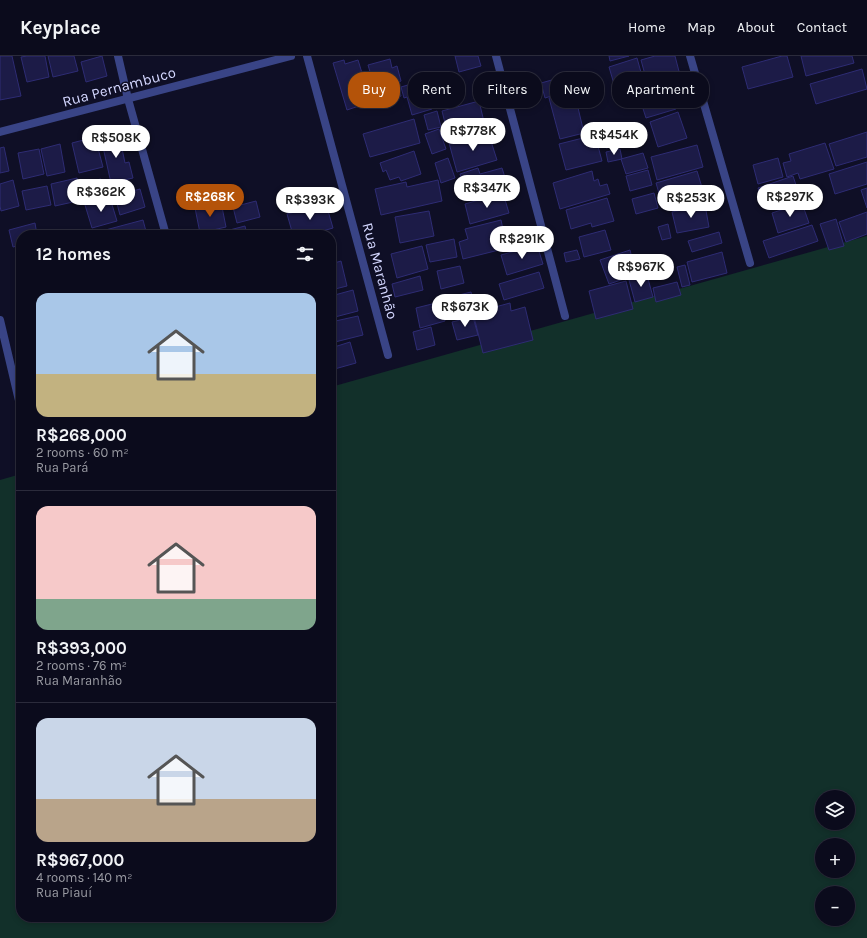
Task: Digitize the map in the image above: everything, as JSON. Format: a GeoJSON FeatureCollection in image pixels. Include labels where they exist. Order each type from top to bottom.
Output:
{"type":"FeatureCollection","features":[{"type":"Feature","properties":{"kind":"street"},"geometry":{"type":"LineString","coordinates":[[118,56],[128,99],[165,230]]}},
{"type":"Feature","properties":{"kind":"street","name":"Rua Pernambuco"},"geometry":{"type":"LineString","coordinates":[[0,132],[291,56]]}},
{"type":"Feature","properties":{"kind":"street","name":"Rua Maranhão"},"geometry":{"type":"LineString","coordinates":[[307,56],[388,355]]}},
{"type":"Feature","properties":{"kind":"street"},"geometry":{"type":"LineString","coordinates":[[496,56],[564,316]]}},
{"type":"Feature","properties":{"kind":"street"},"geometry":{"type":"LineString","coordinates":[[690,56],[750,263]]}},
{"type":"Feature","properties":{"kind":"street"},"geometry":{"type":"LineString","coordinates":[[0,320],[16,388]]}},
{"type":"Feature","properties":{"kind":"green space"},"geometry":{"type":"Polygon","coordinates":[[[867,236],[867,938],[0,938],[0,480],[16,475],[16,922],[336,922],[336,386],[867,236]]]}},
{"type":"Feature","properties":{"kind":"building"},"geometry":{"type":"Polygon","coordinates":[[[0,56],[12,56],[21,96],[0,100],[0,56]]]}},
{"type":"Feature","properties":{"kind":"building"},"geometry":{"type":"Polygon","coordinates":[[[45,56],[49,77],[27,82],[21,57],[45,56]]]}},
{"type":"Feature","properties":{"kind":"building"},"geometry":{"type":"Polygon","coordinates":[[[48,56],[74,56],[78,71],[53,77],[48,56]]]}},
{"type":"Feature","properties":{"kind":"building"},"geometry":{"type":"Polygon","coordinates":[[[102,56],[107,76],[86,82],[81,62],[102,56]]]}},
{"type":"Feature","properties":{"kind":"building"},"geometry":{"type":"Polygon","coordinates":[[[455,56],[478,56],[481,66],[459,72],[455,56]]]}},
{"type":"Feature","properties":{"kind":"building"},"geometry":{"type":"Polygon","coordinates":[[[609,56],[629,56],[610,61],[609,56]]]}},
{"type":"Feature","properties":{"kind":"building"},"geometry":{"type":"Polygon","coordinates":[[[655,56],[675,56],[679,72],[644,72],[641,60],[655,56]]]}},
{"type":"Feature","properties":{"kind":"building"},"geometry":{"type":"Polygon","coordinates":[[[787,56],[793,77],[748,89],[742,67],[787,56]]]}},
{"type":"Feature","properties":{"kind":"building"},"geometry":{"type":"Polygon","coordinates":[[[801,56],[852,56],[854,63],[806,76],[801,56]]]}},
{"type":"Feature","properties":{"kind":"building"},"geometry":{"type":"Polygon","coordinates":[[[637,58],[641,72],[612,72],[612,77],[609,67],[637,58]]]}},
{"type":"Feature","properties":{"kind":"building"},"geometry":{"type":"Polygon","coordinates":[[[390,59],[392,68],[397,66],[399,72],[370,72],[368,65],[390,59]]]}},
{"type":"Feature","properties":{"kind":"building"},"geometry":{"type":"Polygon","coordinates":[[[344,60],[345,64],[358,60],[362,72],[348,72],[348,108],[353,108],[347,110],[333,63],[344,60]]]}},
{"type":"Feature","properties":{"kind":"building"},"geometry":{"type":"Polygon","coordinates":[[[862,69],[867,89],[816,104],[810,84],[862,69]]]}},
{"type":"Feature","properties":{"kind":"building"},"geometry":{"type":"Polygon","coordinates":[[[550,80],[550,96],[545,98],[542,83],[550,80]]]}},
{"type":"Feature","properties":{"kind":"building"},"geometry":{"type":"Polygon","coordinates":[[[408,85],[408,101],[407,97],[404,98],[401,87],[408,85]]]}},
{"type":"Feature","properties":{"kind":"building"},"geometry":{"type":"Polygon","coordinates":[[[473,103],[473,108],[481,108],[485,126],[448,135],[442,111],[453,108],[465,108],[465,105],[473,103]]]}},
{"type":"Feature","properties":{"kind":"building"},"geometry":{"type":"Polygon","coordinates":[[[410,108],[432,108],[432,109],[412,115],[410,108]]]}},
{"type":"Feature","properties":{"kind":"building"},"geometry":{"type":"Polygon","coordinates":[[[552,108],[578,108],[584,133],[560,139],[552,108]]]}},
{"type":"Feature","properties":{"kind":"building"},"geometry":{"type":"Polygon","coordinates":[[[643,108],[676,109],[646,118],[643,108]]]}},
{"type":"Feature","properties":{"kind":"building"},"geometry":{"type":"Polygon","coordinates":[[[437,111],[441,127],[428,130],[424,115],[437,111]]]}},
{"type":"Feature","properties":{"kind":"building"},"geometry":{"type":"Polygon","coordinates":[[[678,112],[687,138],[658,147],[650,122],[678,112]]]}},
{"type":"Feature","properties":{"kind":"building"},"geometry":{"type":"Polygon","coordinates":[[[414,119],[420,143],[370,157],[363,134],[414,119]]]}},
{"type":"Feature","properties":{"kind":"building"},"geometry":{"type":"Polygon","coordinates":[[[439,129],[446,149],[432,154],[425,134],[439,129]]]}},
{"type":"Feature","properties":{"kind":"building"},"geometry":{"type":"Polygon","coordinates":[[[488,132],[497,160],[457,172],[449,143],[488,132]]]}},
{"type":"Feature","properties":{"kind":"building"},"geometry":{"type":"Polygon","coordinates":[[[867,132],[867,157],[836,166],[829,144],[867,132]]]}},
{"type":"Feature","properties":{"kind":"building"},"geometry":{"type":"Polygon","coordinates":[[[119,134],[125,163],[129,162],[133,178],[111,183],[101,138],[119,134]]]}},
{"type":"Feature","properties":{"kind":"building"},"geometry":{"type":"Polygon","coordinates":[[[595,135],[602,161],[566,170],[559,144],[595,135]]]}},
{"type":"Feature","properties":{"kind":"building"},"geometry":{"type":"Polygon","coordinates":[[[618,135],[620,145],[606,148],[604,138],[618,135]]]}},
{"type":"Feature","properties":{"kind":"building"},"geometry":{"type":"Polygon","coordinates":[[[95,137],[103,167],[79,173],[72,143],[95,137]]]}},
{"type":"Feature","properties":{"kind":"building"},"geometry":{"type":"Polygon","coordinates":[[[825,143],[834,169],[800,179],[798,173],[787,177],[783,163],[791,161],[789,154],[825,143]]]}},
{"type":"Feature","properties":{"kind":"building"},"geometry":{"type":"Polygon","coordinates":[[[60,144],[65,172],[47,176],[41,149],[60,144]]]}},
{"type":"Feature","properties":{"kind":"building"},"geometry":{"type":"Polygon","coordinates":[[[697,145],[703,167],[657,180],[651,157],[697,145]]]}},
{"type":"Feature","properties":{"kind":"building"},"geometry":{"type":"Polygon","coordinates":[[[4,147],[9,171],[0,173],[0,148],[4,147]]]}},
{"type":"Feature","properties":{"kind":"building"},"geometry":{"type":"Polygon","coordinates":[[[39,149],[44,174],[23,179],[18,153],[39,149]]]}},
{"type":"Feature","properties":{"kind":"building"},"geometry":{"type":"Polygon","coordinates":[[[620,149],[622,159],[608,162],[606,152],[620,149]]]}},
{"type":"Feature","properties":{"kind":"building"},"geometry":{"type":"Polygon","coordinates":[[[414,151],[421,174],[401,181],[399,177],[390,180],[386,170],[383,172],[380,163],[414,151]]]}},
{"type":"Feature","properties":{"kind":"building"},"geometry":{"type":"Polygon","coordinates":[[[643,153],[648,168],[626,174],[621,159],[643,153]]]}},
{"type":"Feature","properties":{"kind":"building"},"geometry":{"type":"Polygon","coordinates":[[[448,158],[455,178],[441,183],[435,163],[448,158]]]}},
{"type":"Feature","properties":{"kind":"building"},"geometry":{"type":"Polygon","coordinates":[[[778,158],[783,177],[758,184],[753,165],[778,158]]]}},
{"type":"Feature","properties":{"kind":"building"},"geometry":{"type":"Polygon","coordinates":[[[867,162],[867,184],[835,194],[829,174],[867,162]]]}},
{"type":"Feature","properties":{"kind":"building"},"geometry":{"type":"Polygon","coordinates":[[[478,168],[480,174],[502,168],[508,187],[467,199],[460,174],[478,168]]]}},
{"type":"Feature","properties":{"kind":"building"},"geometry":{"type":"Polygon","coordinates":[[[648,170],[652,185],[630,191],[626,176],[648,170]]]}},
{"type":"Feature","properties":{"kind":"building"},"geometry":{"type":"Polygon","coordinates":[[[592,171],[594,181],[598,179],[600,186],[607,184],[610,194],[560,209],[553,183],[592,171]]]}},
{"type":"Feature","properties":{"kind":"building"},"geometry":{"type":"Polygon","coordinates":[[[697,171],[704,194],[663,207],[656,183],[697,171]]]}},
{"type":"Feature","properties":{"kind":"building"},"geometry":{"type":"Polygon","coordinates":[[[793,176],[799,194],[764,206],[758,188],[793,176]]]}},
{"type":"Feature","properties":{"kind":"building"},"geometry":{"type":"Polygon","coordinates":[[[77,178],[82,200],[55,206],[51,184],[77,178]]]}},
{"type":"Feature","properties":{"kind":"building"},"geometry":{"type":"Polygon","coordinates":[[[101,179],[104,196],[83,200],[79,183],[101,179]]]}},
{"type":"Feature","properties":{"kind":"building"},"geometry":{"type":"Polygon","coordinates":[[[13,180],[19,206],[1,211],[0,184],[13,180]]]}},
{"type":"Feature","properties":{"kind":"building"},"geometry":{"type":"Polygon","coordinates":[[[438,180],[442,201],[381,215],[375,189],[406,182],[407,187],[438,180]]]}},
{"type":"Feature","properties":{"kind":"building"},"geometry":{"type":"Polygon","coordinates":[[[47,186],[51,205],[26,210],[22,191],[47,186]]]}},
{"type":"Feature","properties":{"kind":"building"},"geometry":{"type":"Polygon","coordinates":[[[867,188],[867,208],[861,190],[867,188]]]}},
{"type":"Feature","properties":{"kind":"building"},"geometry":{"type":"Polygon","coordinates":[[[140,189],[145,207],[120,215],[115,196],[140,189]]]}},
{"type":"Feature","properties":{"kind":"building"},"geometry":{"type":"Polygon","coordinates":[[[503,193],[509,213],[470,224],[465,204],[503,193]]]}},
{"type":"Feature","properties":{"kind":"building"},"geometry":{"type":"Polygon","coordinates":[[[654,193],[658,208],[636,214],[632,199],[654,193]]]}},
{"type":"Feature","properties":{"kind":"building"},"geometry":{"type":"Polygon","coordinates":[[[110,198],[117,221],[92,228],[85,205],[110,198]]]}},
{"type":"Feature","properties":{"kind":"building"},"geometry":{"type":"Polygon","coordinates":[[[607,198],[614,221],[592,227],[591,223],[571,229],[566,210],[607,198]]]}},
{"type":"Feature","properties":{"kind":"building"},"geometry":{"type":"Polygon","coordinates":[[[256,201],[260,217],[237,223],[233,207],[256,201]]]}},
{"type":"Feature","properties":{"kind":"building"},"geometry":{"type":"Polygon","coordinates":[[[221,202],[226,227],[213,230],[199,230],[195,208],[221,202]]]}},
{"type":"Feature","properties":{"kind":"building"},"geometry":{"type":"Polygon","coordinates":[[[802,203],[809,223],[778,233],[772,213],[802,203]]]}},
{"type":"Feature","properties":{"kind":"building"},"geometry":{"type":"Polygon","coordinates":[[[326,204],[333,228],[326,230],[292,230],[287,214],[326,204]]]}},
{"type":"Feature","properties":{"kind":"building"},"geometry":{"type":"Polygon","coordinates":[[[705,205],[709,227],[677,233],[672,212],[705,205]]]}},
{"type":"Feature","properties":{"kind":"building"},"geometry":{"type":"Polygon","coordinates":[[[429,211],[434,236],[400,243],[395,217],[429,211]]]}},
{"type":"Feature","properties":{"kind":"building"},"geometry":{"type":"Polygon","coordinates":[[[867,212],[867,234],[846,242],[839,222],[867,212]]]}},
{"type":"Feature","properties":{"kind":"building"},"geometry":{"type":"Polygon","coordinates":[[[836,219],[844,246],[829,250],[820,224],[836,219]]]}},
{"type":"Feature","properties":{"kind":"building"},"geometry":{"type":"Polygon","coordinates":[[[143,220],[146,230],[106,230],[143,220]]]}},
{"type":"Feature","properties":{"kind":"building"},"geometry":{"type":"Polygon","coordinates":[[[501,220],[507,248],[463,259],[459,242],[468,239],[465,229],[501,220]]]}},
{"type":"Feature","properties":{"kind":"building"},"geometry":{"type":"Polygon","coordinates":[[[35,223],[36,230],[16,230],[16,246],[13,247],[9,230],[35,223]]]}},
{"type":"Feature","properties":{"kind":"building"},"geometry":{"type":"Polygon","coordinates":[[[668,224],[671,238],[662,240],[658,227],[668,224]]]}},
{"type":"Feature","properties":{"kind":"building"},"geometry":{"type":"Polygon","coordinates":[[[812,225],[818,241],[769,258],[763,241],[812,225]]]}},
{"type":"Feature","properties":{"kind":"building"},"geometry":{"type":"Polygon","coordinates":[[[245,226],[246,230],[230,230],[245,226]]]}},
{"type":"Feature","properties":{"kind":"building"},"geometry":{"type":"Polygon","coordinates":[[[605,230],[611,250],[584,257],[579,237],[605,230]]]}},
{"type":"Feature","properties":{"kind":"building"},"geometry":{"type":"Polygon","coordinates":[[[719,232],[722,243],[692,252],[688,241],[719,232]]]}},
{"type":"Feature","properties":{"kind":"building"},"geometry":{"type":"Polygon","coordinates":[[[454,239],[457,257],[430,262],[426,245],[454,239]]]}},
{"type":"Feature","properties":{"kind":"building"},"geometry":{"type":"Polygon","coordinates":[[[537,245],[543,264],[507,275],[501,255],[537,245]]]}},
{"type":"Feature","properties":{"kind":"building"},"geometry":{"type":"Polygon","coordinates":[[[422,246],[428,269],[397,278],[391,254],[422,246]]]}},
{"type":"Feature","properties":{"kind":"building"},"geometry":{"type":"Polygon","coordinates":[[[577,250],[580,259],[566,262],[564,253],[577,250]]]}},
{"type":"Feature","properties":{"kind":"building"},"geometry":{"type":"Polygon","coordinates":[[[630,250],[633,262],[643,258],[648,271],[609,284],[600,260],[630,250]]]}},
{"type":"Feature","properties":{"kind":"building"},"geometry":{"type":"Polygon","coordinates":[[[722,252],[727,273],[692,282],[687,262],[722,252]]]}},
{"type":"Feature","properties":{"kind":"building"},"geometry":{"type":"Polygon","coordinates":[[[341,261],[347,286],[336,289],[336,262],[341,261]]]}},
{"type":"Feature","properties":{"kind":"building"},"geometry":{"type":"Polygon","coordinates":[[[685,265],[690,285],[682,287],[677,267],[685,265]]]}},
{"type":"Feature","properties":{"kind":"building"},"geometry":{"type":"Polygon","coordinates":[[[460,266],[464,283],[441,289],[437,271],[460,266]]]}},
{"type":"Feature","properties":{"kind":"building"},"geometry":{"type":"Polygon","coordinates":[[[539,272],[544,288],[504,300],[499,284],[539,272]]]}},
{"type":"Feature","properties":{"kind":"building"},"geometry":{"type":"Polygon","coordinates":[[[647,275],[653,297],[635,302],[629,280],[647,275]]]}},
{"type":"Feature","properties":{"kind":"building"},"geometry":{"type":"Polygon","coordinates":[[[420,276],[423,290],[395,297],[392,284],[420,276]]]}},
{"type":"Feature","properties":{"kind":"building"},"geometry":{"type":"Polygon","coordinates":[[[626,281],[633,309],[596,319],[589,291],[626,281]]]}},
{"type":"Feature","properties":{"kind":"building"},"geometry":{"type":"Polygon","coordinates":[[[677,282],[681,295],[656,302],[653,288],[677,282]]]}},
{"type":"Feature","properties":{"kind":"building"},"geometry":{"type":"Polygon","coordinates":[[[353,290],[358,311],[336,317],[336,295],[353,290]]]}},
{"type":"Feature","properties":{"kind":"building"},"geometry":{"type":"Polygon","coordinates":[[[471,292],[476,310],[456,315],[451,297],[471,292]]]}},
{"type":"Feature","properties":{"kind":"building"},"geometry":{"type":"Polygon","coordinates":[[[440,302],[445,321],[420,328],[416,308],[440,302]]]}},
{"type":"Feature","properties":{"kind":"building"},"geometry":{"type":"Polygon","coordinates":[[[510,303],[511,311],[525,307],[533,340],[483,353],[473,313],[510,303]]]}},
{"type":"Feature","properties":{"kind":"building"},"geometry":{"type":"Polygon","coordinates":[[[358,316],[363,335],[336,342],[336,321],[358,316]]]}},
{"type":"Feature","properties":{"kind":"building"},"geometry":{"type":"Polygon","coordinates":[[[473,317],[478,335],[457,340],[452,322],[473,317]]]}},
{"type":"Feature","properties":{"kind":"building"},"geometry":{"type":"Polygon","coordinates":[[[431,327],[435,345],[417,350],[413,332],[431,327]]]}},
{"type":"Feature","properties":{"kind":"building"},"geometry":{"type":"Polygon","coordinates":[[[350,342],[356,363],[336,369],[336,346],[350,342]]]}}]}
